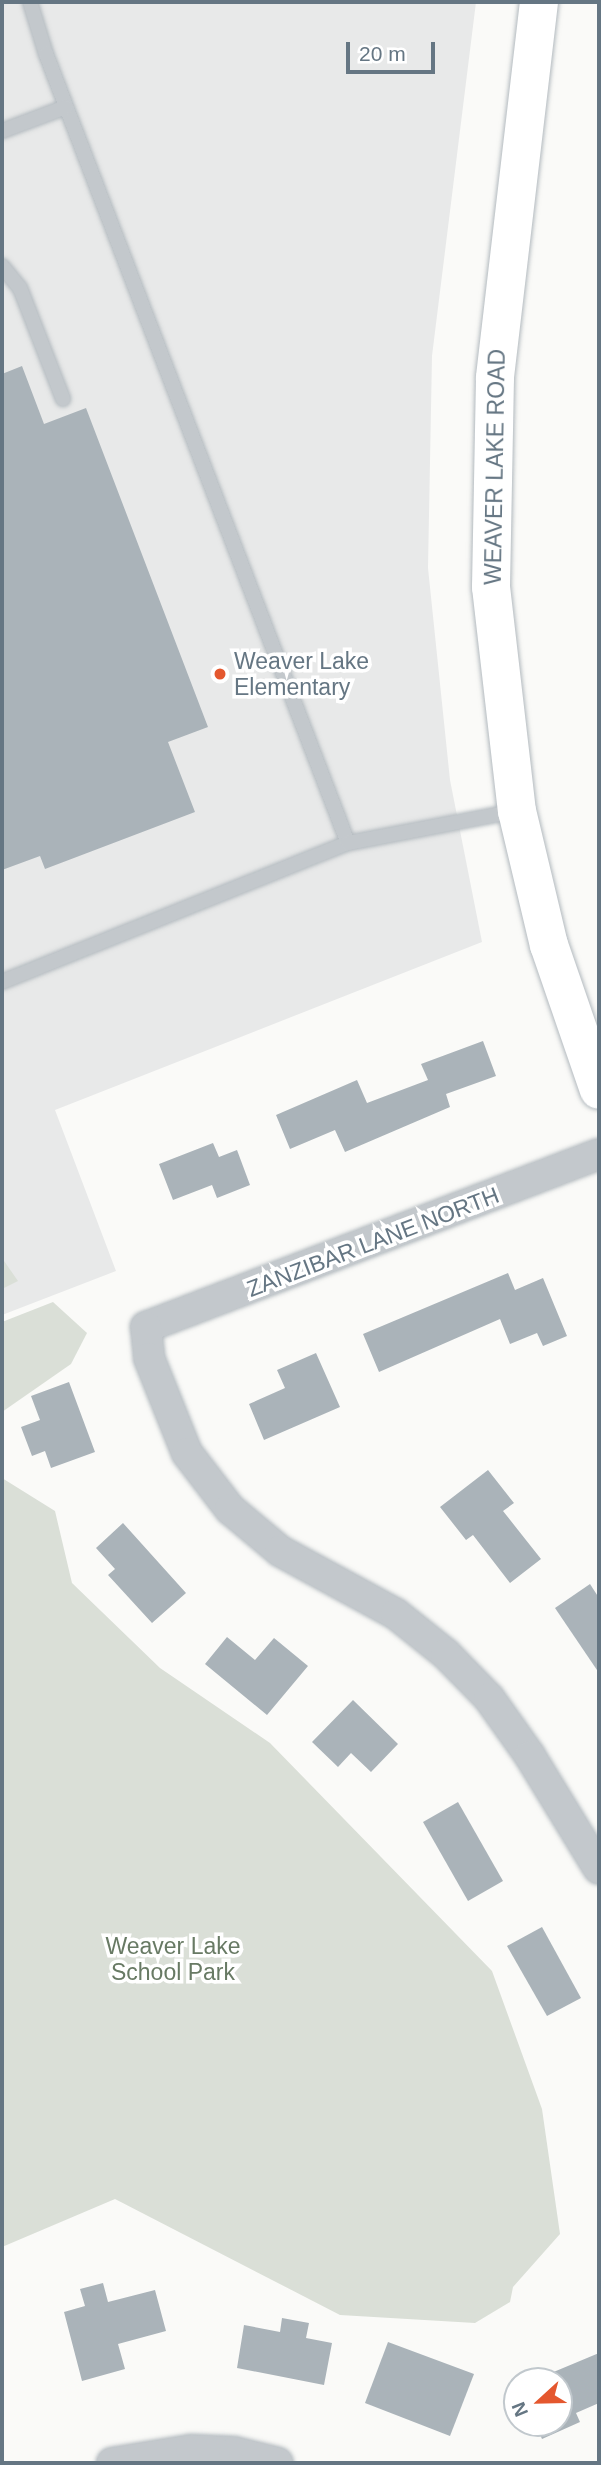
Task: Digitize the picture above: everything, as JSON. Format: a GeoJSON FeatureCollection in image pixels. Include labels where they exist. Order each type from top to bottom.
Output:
{"type":"FeatureCollection","features":[{"type":"Feature","properties":{"kind":"main road","name":"WEAVER LAKE ROAD"},"geometry":{"type":"LineString","coordinates":[[540,2],[500,318],[490,486],[494,630],[517,811],[549,945],[599,1090]]}},
{"type":"Feature","properties":{"kind":"street","name":"ZANZIBAR LANE NORTH"},"geometry":{"type":"LineString","coordinates":[[599,1154],[146,1327],[159,1389],[187,1453],[230,1509],[280,1551],[396,1614],[446,1654],[488,1698],[530,1756],[599,1869]]}},
{"type":"Feature","properties":{"kind":"street"},"geometry":{"type":"LineString","coordinates":[[112,2463],[191,2450],[234,2452],[278,2463]]}},
{"type":"Feature","properties":{"kind":"lane"},"geometry":{"type":"LineString","coordinates":[[30,2],[66,107],[348,843]]}},
{"type":"Feature","properties":{"kind":"lane"},"geometry":{"type":"LineString","coordinates":[[2,131],[66,107]]}},
{"type":"Feature","properties":{"kind":"lane"},"geometry":{"type":"LineString","coordinates":[[2,266],[20,288],[63,399]]}},
{"type":"Feature","properties":{"kind":"lane"},"geometry":{"type":"LineString","coordinates":[[2,982],[348,843],[517,811]]}},
{"type":"Feature","properties":{"kind":"shaded area","name":"Weaver Lake Elementary"},"geometry":{"type":"Polygon","coordinates":[[[2,2],[476,2],[432,356],[428,568],[450,780],[482,942],[55,1110],[116,1271],[2,1315],[2,2]]]}},
{"type":"Feature","properties":{"kind":"green space"},"geometry":{"type":"Polygon","coordinates":[[[2,1258],[18,1281],[2,1289],[2,1258]]]}},
{"type":"Feature","properties":{"kind":"green space"},"geometry":{"type":"Polygon","coordinates":[[[53,1302],[87,1333],[71,1364],[2,1412],[2,1322],[53,1302]]]}},
{"type":"Feature","properties":{"kind":"green space","name":"Weaver Lake School Park"},"geometry":{"type":"Polygon","coordinates":[[[2,1478],[55,1511],[72,1583],[160,1668],[270,1743],[492,1971],[542,2109],[560,2234],[513,2287],[510,2302],[475,2323],[340,2315],[115,2199],[2,2247],[2,1478]]]}},
{"type":"Feature","properties":{"kind":"building"},"geometry":{"type":"Polygon","coordinates":[[[22,366],[44,424],[86,408],[208,727],[168,742],[195,812],[45,869],[40,856],[2,870],[2,374],[22,366]]]}},
{"type":"Feature","properties":{"kind":"building"},"geometry":{"type":"Polygon","coordinates":[[[483,1041],[496,1076],[446,1094],[450,1107],[345,1152],[335,1130],[290,1149],[276,1115],[357,1080],[367,1103],[428,1080],[421,1064],[483,1041]]]}},
{"type":"Feature","properties":{"kind":"building"},"geometry":{"type":"Polygon","coordinates":[[[213,1143],[219,1157],[237,1150],[250,1185],[217,1198],[212,1185],[173,1200],[159,1164],[213,1143]]]}},
{"type":"Feature","properties":{"kind":"building"},"geometry":{"type":"Polygon","coordinates":[[[508,1273],[515,1290],[543,1278],[567,1336],[543,1346],[537,1333],[510,1344],[500,1319],[379,1372],[363,1334],[508,1273]]]}},
{"type":"Feature","properties":{"kind":"building"},"geometry":{"type":"Polygon","coordinates":[[[316,1353],[340,1407],[264,1440],[249,1404],[285,1388],[277,1370],[316,1353]]]}},
{"type":"Feature","properties":{"kind":"building"},"geometry":{"type":"Polygon","coordinates":[[[69,1382],[95,1452],[51,1468],[45,1451],[32,1456],[21,1427],[40,1420],[31,1396],[69,1382]]]}},
{"type":"Feature","properties":{"kind":"building"},"geometry":{"type":"Polygon","coordinates":[[[488,1470],[514,1503],[503,1511],[541,1559],[510,1583],[473,1535],[466,1540],[440,1507],[488,1470]]]}},
{"type":"Feature","properties":{"kind":"building"},"geometry":{"type":"Polygon","coordinates":[[[123,1523],[186,1593],[152,1623],[108,1575],[115,1569],[96,1548],[123,1523]]]}},
{"type":"Feature","properties":{"kind":"building"},"geometry":{"type":"Polygon","coordinates":[[[590,1584],[599,1598],[599,1673],[555,1608],[590,1584]]]}},
{"type":"Feature","properties":{"kind":"building"},"geometry":{"type":"Polygon","coordinates":[[[227,1637],[255,1660],[274,1638],[308,1666],[267,1715],[205,1664],[227,1637]]]}},
{"type":"Feature","properties":{"kind":"building"},"geometry":{"type":"Polygon","coordinates":[[[353,1700],[398,1744],[371,1772],[351,1753],[338,1767],[312,1742],[353,1700]]]}},
{"type":"Feature","properties":{"kind":"building"},"geometry":{"type":"Polygon","coordinates":[[[458,1802],[503,1881],[468,1901],[423,1822],[458,1802]]]}},
{"type":"Feature","properties":{"kind":"building"},"geometry":{"type":"Polygon","coordinates":[[[542,1927],[581,1998],[547,2016],[507,1946],[542,1927]]]}},
{"type":"Feature","properties":{"kind":"building"},"geometry":{"type":"Polygon","coordinates":[[[103,2283],[108,2302],[155,2290],[166,2331],[118,2344],[125,2369],[82,2381],[64,2312],[85,2306],[80,2289],[103,2283]]]}},
{"type":"Feature","properties":{"kind":"building"},"geometry":{"type":"Polygon","coordinates":[[[282,2318],[309,2323],[306,2338],[332,2343],[324,2385],[237,2368],[244,2325],[280,2332],[282,2318]]]}},
{"type":"Feature","properties":{"kind":"building"},"geometry":{"type":"Polygon","coordinates":[[[388,2342],[474,2374],[450,2436],[365,2403],[388,2342]]]}},
{"type":"Feature","properties":{"kind":"building"},"geometry":{"type":"Polygon","coordinates":[[[599,2353],[599,2403],[576,2413],[580,2422],[573,2425],[573,2367],[566,2367],[599,2353]]]}},
{"type":"Feature","properties":{"kind":"place","name":"Weaver Lake Elementary"},"geometry":{"type":"Point","coordinates":[220,674]}}]}
